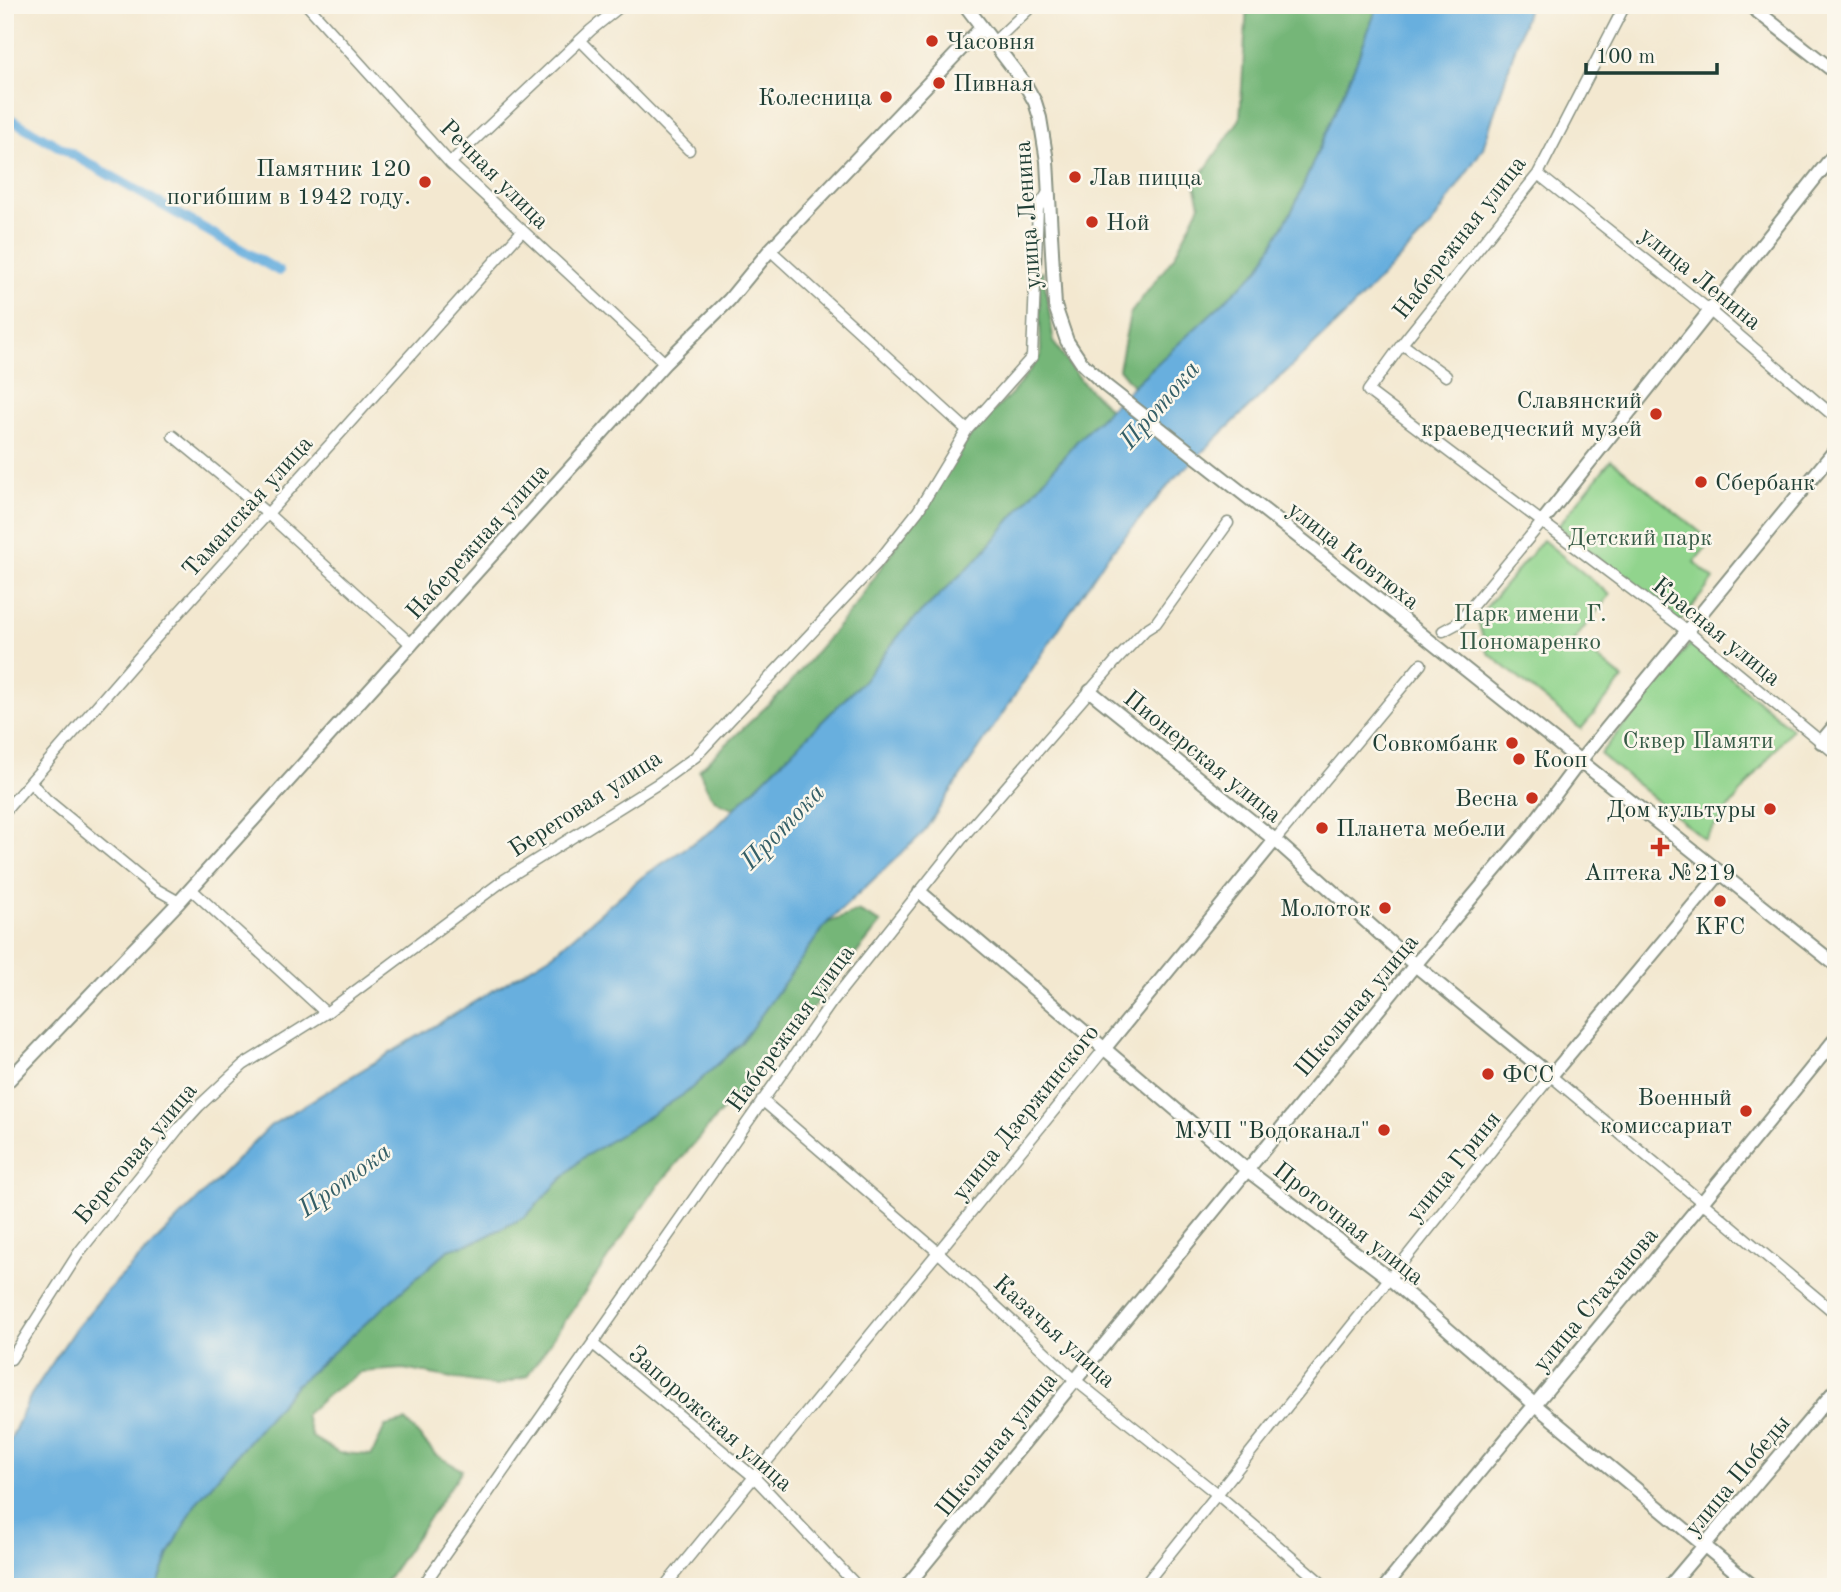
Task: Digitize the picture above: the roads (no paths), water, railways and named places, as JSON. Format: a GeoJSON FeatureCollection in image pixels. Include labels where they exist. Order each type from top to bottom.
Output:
{"type":"FeatureCollection","features":[{"type":"Feature","properties":{"kind":"street","name":"Речная улица"},"geometry":{"type":"LineString","coordinates":[[307,5],[450,163],[665,363]]}},
{"type":"Feature","properties":{"kind":"street"},"geometry":{"type":"LineString","coordinates":[[450,163],[580,40],[622,5]]}},
{"type":"Feature","properties":{"kind":"street","name":"улица Ленина"},"geometry":{"type":"LineString","coordinates":[[965,5],[1025,84],[1035,102],[1044,140],[1049,191],[1053,289],[1060,324],[1067,341],[1081,362],[1106,386],[1241,493]]}},
{"type":"Feature","properties":{"kind":"street","name":"Набережная улица"},"geometry":{"type":"LineString","coordinates":[[1368,391],[1402,344],[1538,174],[1625,5]]}},
{"type":"Feature","properties":{"kind":"street"},"geometry":{"type":"LineString","coordinates":[[1749,5],[1836,73]]}},
{"type":"Feature","properties":{"kind":"street"},"geometry":{"type":"LineString","coordinates":[[994,42],[1031,6]]}},
{"type":"Feature","properties":{"kind":"street","name":"Набережная улица"},"geometry":{"type":"LineString","coordinates":[[5,1084],[191,889],[665,363],[729,300],[770,250],[982,27]]}},
{"type":"Feature","properties":{"kind":"street"},"geometry":{"type":"LineString","coordinates":[[580,40],[689,150]]}},
{"type":"Feature","properties":{"kind":"street"},"geometry":{"type":"LineString","coordinates":[[1443,631],[1458,622],[1542,522],[1836,152]]}},
{"type":"Feature","properties":{"kind":"street","name":"улица Ленина"},"geometry":{"type":"LineString","coordinates":[[1538,174],[1709,310],[1836,418]]}},
{"type":"Feature","properties":{"kind":"street","name":"Береговая улица"},"geometry":{"type":"LineString","coordinates":[[5,1359],[11,1359],[80,1251],[199,1106],[243,1065],[326,1013],[504,880],[659,783],[695,757],[877,564],[918,511],[967,430],[1032,357],[1038,208],[1049,191]]}},
{"type":"Feature","properties":{"kind":"street","name":"Таманская улица"},"geometry":{"type":"LineString","coordinates":[[5,811],[155,639],[522,231]]}},
{"type":"Feature","properties":{"kind":"street"},"geometry":{"type":"LineString","coordinates":[[770,250],[967,430]]}},
{"type":"Feature","properties":{"kind":"street"},"geometry":{"type":"LineString","coordinates":[[1402,344],[1447,376]]}},
{"type":"Feature","properties":{"kind":"street","name":"Красная улица"},"geometry":{"type":"LineString","coordinates":[[1368,391],[1687,631],[1836,754]]}},
{"type":"Feature","properties":{"kind":"street"},"geometry":{"type":"LineString","coordinates":[[173,436],[268,514],[412,645]]}},
{"type":"Feature","properties":{"kind":"street","name":"Школьная улица"},"geometry":{"type":"LineString","coordinates":[[906,1587],[1527,832],[1580,761],[1836,449]]}},
{"type":"Feature","properties":{"kind":"street","name":"улица Ковтюха"},"geometry":{"type":"LineString","coordinates":[[1241,493],[1836,965]]}},
{"type":"Feature","properties":{"kind":"street","name":"Набережная улица"},"geometry":{"type":"LineString","coordinates":[[422,1587],[831,1003],[968,831],[1145,629],[1156,624],[1228,523]]}},
{"type":"Feature","properties":{"kind":"street","name":"улица Дзержинского"},"geometry":{"type":"LineString","coordinates":[[664,1587],[1420,664]]}},
{"type":"Feature","properties":{"kind":"street","name":"Пионерская улица"},"geometry":{"type":"LineString","coordinates":[[1090,691],[1275,840],[1415,965],[1836,1314]]}},
{"type":"Feature","properties":{"kind":"street"},"geometry":{"type":"LineString","coordinates":[[1821,742],[1836,724]]}},
{"type":"Feature","properties":{"kind":"street"},"geometry":{"type":"LineString","coordinates":[[31,783],[46,799],[154,888],[179,902]]}},
{"type":"Feature","properties":{"kind":"street","name":"улица Гриня"},"geometry":{"type":"LineString","coordinates":[[1143,1587],[1551,1076],[1721,872]]}},
{"type":"Feature","properties":{"kind":"street"},"geometry":{"type":"LineString","coordinates":[[191,889],[326,1013]]}},
{"type":"Feature","properties":{"kind":"street","name":"Проточная улица"},"geometry":{"type":"LineString","coordinates":[[920,892],[1247,1170],[1390,1279],[1534,1404],[1754,1587]]}},
{"type":"Feature","properties":{"kind":"street","name":"улица Стаханова"},"geometry":{"type":"LineString","coordinates":[[1385,1587],[1534,1404],[1704,1203],[1836,1038]]}},
{"type":"Feature","properties":{"kind":"street","name":"Казачья улица"},"geometry":{"type":"LineString","coordinates":[[762,1100],[938,1252],[1075,1380],[1217,1494],[1326,1587]]}},
{"type":"Feature","properties":{"kind":"street","name":"Запорожская улица"},"geometry":{"type":"LineString","coordinates":[[593,1344],[754,1478],[858,1587]]}},
{"type":"Feature","properties":{"kind":"street","name":"улица Победы"},"geometry":{"type":"LineString","coordinates":[[1669,1587],[1836,1389]]}},
{"type":"Feature","properties":{"kind":"water","name":"Протока"},"geometry":{"type":"Polygon","coordinates":[[[1378,5],[1529,5],[1483,148],[1430,227],[1346,314],[1174,479],[1106,558],[923,833],[827,923],[741,1043],[686,1093],[581,1159],[525,1217],[477,1241],[448,1250],[295,1386],[196,1503],[169,1554],[157,1587],[5,1587],[5,1451],[31,1395],[73,1332],[107,1291],[270,1126],[553,954],[642,877],[714,829],[864,680],[905,628],[978,558],[1077,441],[1258,270],[1294,207],[1378,5]]]}},
{"type":"Feature","properties":{"kind":"waterway"},"geometry":{"type":"LineString","coordinates":[[5,116],[279,271]]}},
{"type":"Feature","properties":{"kind":"place","name":"Часовня"},"geometry":{"type":"Point","coordinates":[932,41]}},
{"type":"Feature","properties":{"kind":"place","name":"Пивная"},"geometry":{"type":"Point","coordinates":[939,83]}},
{"type":"Feature","properties":{"kind":"place","name":"Колесница"},"geometry":{"type":"Point","coordinates":[886,97]}},
{"type":"Feature","properties":{"kind":"place","name":"Лав пицца"},"geometry":{"type":"Point","coordinates":[1075,177]}},
{"type":"Feature","properties":{"kind":"place","name":"Памятник 120 погибшим в 1942 году."},"geometry":{"type":"Point","coordinates":[425,182]}},
{"type":"Feature","properties":{"kind":"place","name":"Ной"},"geometry":{"type":"Point","coordinates":[1092,222]}},
{"type":"Feature","properties":{"kind":"place","name":"Славянский краеведческий музей"},"geometry":{"type":"Point","coordinates":[1656,414]}},
{"type":"Feature","properties":{"kind":"place","name":"Сбербанк"},"geometry":{"type":"Point","coordinates":[1701,482]}},
{"type":"Feature","properties":{"kind":"place","name":"Совкомбанк"},"geometry":{"type":"Point","coordinates":[1512,743]}},
{"type":"Feature","properties":{"kind":"place","name":"Кооп"},"geometry":{"type":"Point","coordinates":[1519,759]}},
{"type":"Feature","properties":{"kind":"place","name":"Весна"},"geometry":{"type":"Point","coordinates":[1532,798]}},
{"type":"Feature","properties":{"kind":"place","name":"Дом культуры"},"geometry":{"type":"Point","coordinates":[1770,809]}},
{"type":"Feature","properties":{"kind":"place","name":"Планета мебели"},"geometry":{"type":"Point","coordinates":[1322,828]}},
{"type":"Feature","properties":{"kind":"place","name":"Аптека №219"},"geometry":{"type":"Point","coordinates":[1660,847]}},
{"type":"Feature","properties":{"kind":"place","name":"KFC"},"geometry":{"type":"Point","coordinates":[1720,901]}},
{"type":"Feature","properties":{"kind":"place","name":"Молоток"},"geometry":{"type":"Point","coordinates":[1385,908]}},
{"type":"Feature","properties":{"kind":"place","name":"ФСС"},"geometry":{"type":"Point","coordinates":[1488,1074]}},
{"type":"Feature","properties":{"kind":"place","name":"Военный комиссариат"},"geometry":{"type":"Point","coordinates":[1746,1111]}},
{"type":"Feature","properties":{"kind":"place","name":"МУП \"Водоканал\""},"geometry":{"type":"Point","coordinates":[1384,1130]}},
{"type":"Feature","properties":{"kind":"park label","name":"Детский парк"},"geometry":{"type":"Point","coordinates":[1640,537]}},
{"type":"Feature","properties":{"kind":"park label","name":"Парк имени Г. Пономаренко"},"geometry":{"type":"Point","coordinates":[1530,627]}},
{"type":"Feature","properties":{"kind":"park label","name":"Сквер Памяти"},"geometry":{"type":"Point","coordinates":[1698,740]}}]}
